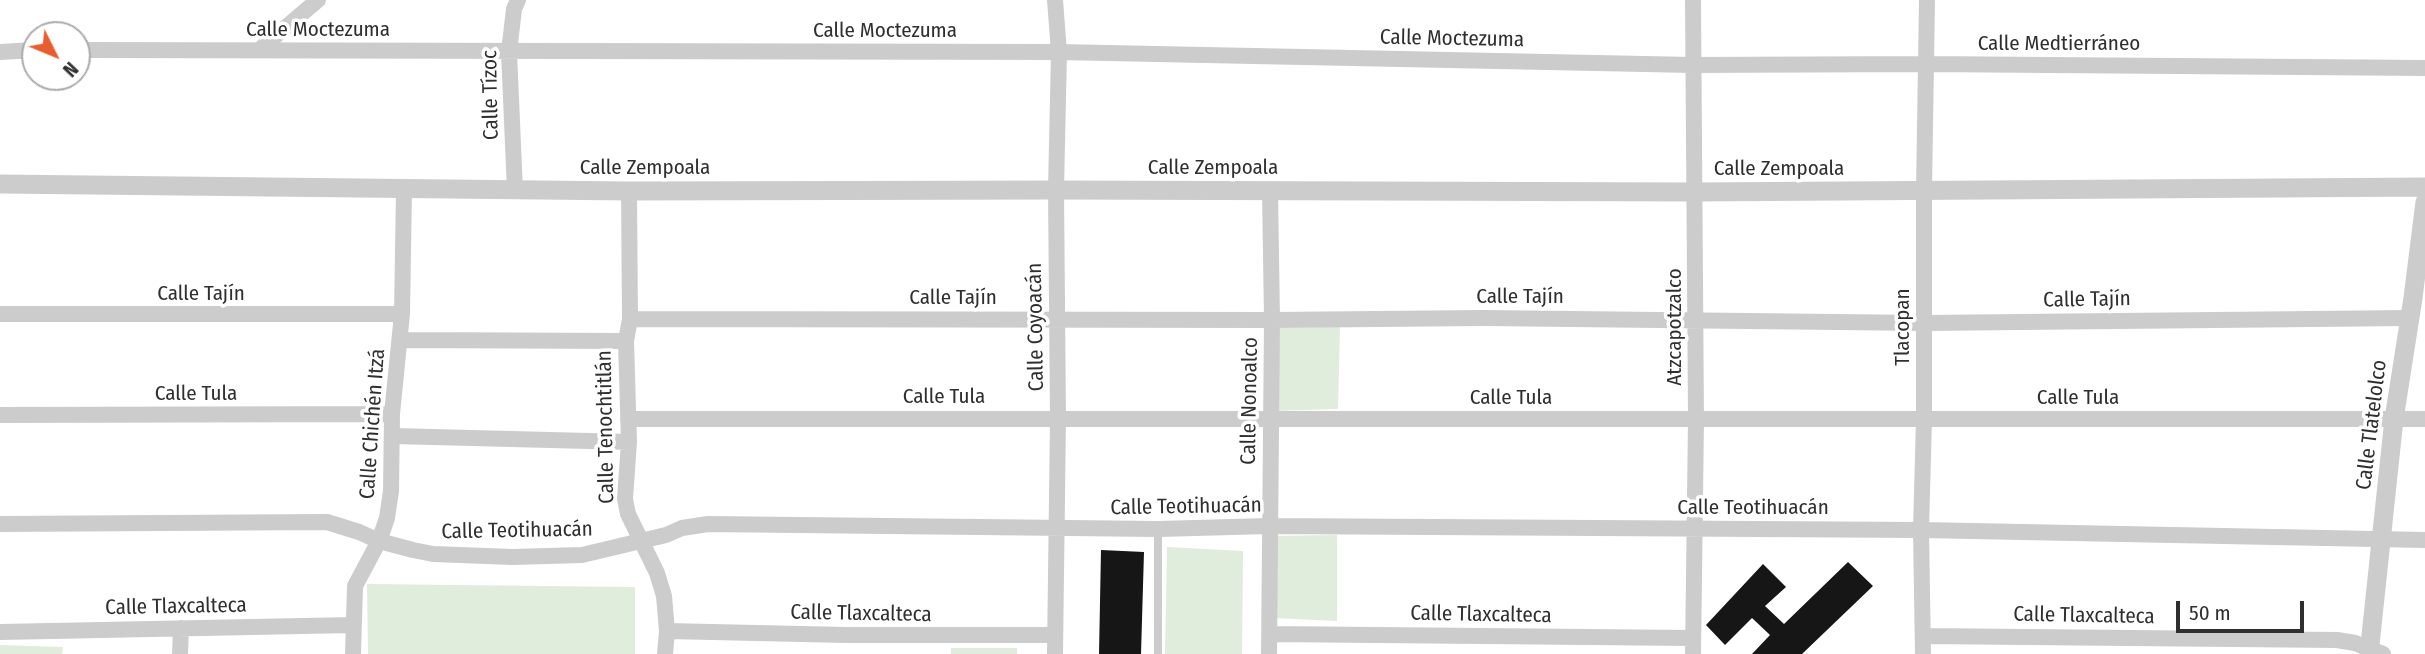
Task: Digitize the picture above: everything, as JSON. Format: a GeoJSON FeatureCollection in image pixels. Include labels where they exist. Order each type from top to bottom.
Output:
{"type":"FeatureCollection","features":[{"type":"Feature","properties":{"kind":"street"},"geometry":{"type":"LineString","coordinates":[[258,50],[318,0]]}},
{"type":"Feature","properties":{"kind":"street","name":"Calle Tízoc"},"geometry":{"type":"LineString","coordinates":[[515,191],[509,52],[514,9],[519,0]]}},
{"type":"Feature","properties":{"kind":"street","name":"Calle Coyoacán"},"geometry":{"type":"LineString","coordinates":[[1055,0],[1059,52],[1055,654]]}},
{"type":"Feature","properties":{"kind":"street","name":"Atzcapotzalco"},"geometry":{"type":"LineString","coordinates":[[1693,0],[1696,319],[1693,646]]}},
{"type":"Feature","properties":{"kind":"street","name":"Tlacopan"},"geometry":{"type":"LineString","coordinates":[[1923,654],[1921,530],[1927,0]]}},
{"type":"Feature","properties":{"kind":"street","name":"Calle Moctezuma"},"geometry":{"type":"LineString","coordinates":[[91,50],[1059,52],[1693,65]]}},
{"type":"Feature","properties":{"kind":"street"},"geometry":{"type":"LineString","coordinates":[[0,52],[21,51]]}},
{"type":"Feature","properties":{"kind":"street","name":"Calle Medtierráneo"},"geometry":{"type":"LineString","coordinates":[[1693,65],[2425,68]]}},
{"type":"Feature","properties":{"kind":"street","name":"Calle Zempoala"},"geometry":{"type":"LineString","coordinates":[[0,184],[515,191],[1695,192],[2425,187]]}},
{"type":"Feature","properties":{"kind":"street","name":"Calle Chichén Itzá"},"geometry":{"type":"LineString","coordinates":[[354,654],[355,586],[379,541],[387,518],[391,491],[392,414],[402,314],[404,190]]}},
{"type":"Feature","properties":{"kind":"street","name":"Calle Tenochtitlán"},"geometry":{"type":"LineString","coordinates":[[629,191],[630,319],[626,341],[629,442],[625,499],[628,514],[657,573],[664,596],[667,631],[665,654]]}},
{"type":"Feature","properties":{"kind":"street","name":"Calle Nonoalco"},"geometry":{"type":"LineString","coordinates":[[1269,654],[1272,320],[1270,191]]}},
{"type":"Feature","properties":{"kind":"street","name":"Calle Tlatelolco"},"geometry":{"type":"LineString","coordinates":[[2374,652],[2381,541],[2394,419],[2409,318],[2419,299],[2425,202]]}},
{"type":"Feature","properties":{"kind":"street","name":"Calle Tajín"},"geometry":{"type":"LineString","coordinates":[[0,314],[402,314]]}},
{"type":"Feature","properties":{"kind":"street","name":"Calle Tajín"},"geometry":{"type":"LineString","coordinates":[[630,319],[1696,319],[1924,323],[2409,318]]}},
{"type":"Feature","properties":{"kind":"street"},"geometry":{"type":"LineString","coordinates":[[400,340],[626,341]]}},
{"type":"Feature","properties":{"kind":"street","name":"Calle Tula"},"geometry":{"type":"LineString","coordinates":[[0,415],[392,414]]}},
{"type":"Feature","properties":{"kind":"street","name":"Calle Tula"},"geometry":{"type":"LineString","coordinates":[[628,419],[2425,419]]}},
{"type":"Feature","properties":{"kind":"street"},"geometry":{"type":"LineString","coordinates":[[393,436],[629,442]]}},
{"type":"Feature","properties":{"kind":"street","name":"Calle Teotihuacán"},"geometry":{"type":"LineString","coordinates":[[0,524],[317,521],[343,526],[379,541],[433,554],[513,556],[582,555],[666,535],[682,528],[708,524],[1057,529],[1269,526],[1921,530],[2425,540]]}},
{"type":"Feature","properties":{"kind":"street","name":"Calle Tlaxcalteca"},"geometry":{"type":"LineString","coordinates":[[0,632],[353,625]]}},
{"type":"Feature","properties":{"kind":"street"},"geometry":{"type":"LineString","coordinates":[[180,654],[181,628]]}},
{"type":"Feature","properties":{"kind":"street","name":"Calle Tlaxcalteca"},"geometry":{"type":"LineString","coordinates":[[667,631],[846,635],[1055,635]]}},
{"type":"Feature","properties":{"kind":"street","name":"Calle Tlaxcalteca"},"geometry":{"type":"LineString","coordinates":[[1270,634],[1693,646]]}},
{"type":"Feature","properties":{"kind":"street","name":"Calle Tlaxcalteca"},"geometry":{"type":"LineString","coordinates":[[1923,636],[2337,640],[2374,652]]}},
{"type":"Feature","properties":{"kind":"lane"},"geometry":{"type":"LineString","coordinates":[[1158,529],[1158,654]]}},
{"type":"Feature","properties":{"kind":"green space"},"geometry":{"type":"Polygon","coordinates":[[[1340,327],[1338,409],[1272,411],[1274,328],[1340,327]]]}},
{"type":"Feature","properties":{"kind":"green space"},"geometry":{"type":"Polygon","coordinates":[[[1337,535],[1337,621],[1274,618],[1274,536],[1337,535]]]}},
{"type":"Feature","properties":{"kind":"green space"},"geometry":{"type":"Polygon","coordinates":[[[1167,547],[1243,551],[1242,654],[1165,654],[1167,547]]]}},
{"type":"Feature","properties":{"kind":"green space"},"geometry":{"type":"Polygon","coordinates":[[[367,584],[635,587],[635,654],[368,654],[367,584]]]}},
{"type":"Feature","properties":{"kind":"green space"},"geometry":{"type":"Polygon","coordinates":[[[0,645],[63,647],[62,654],[0,654],[0,645]]]}},
{"type":"Feature","properties":{"kind":"green space"},"geometry":{"type":"Polygon","coordinates":[[[951,648],[1017,648],[1017,654],[951,654],[951,648]]]}},
{"type":"Feature","properties":{"kind":"building"},"geometry":{"type":"Polygon","coordinates":[[[1101,550],[1144,552],[1141,654],[1099,654],[1101,550]]]}},
{"type":"Feature","properties":{"kind":"building"},"geometry":{"type":"Polygon","coordinates":[[[1848,562],[1873,586],[1802,654],[1752,654],[1770,635],[1752,618],[1725,645],[1706,625],[1763,564],[1786,587],[1765,606],[1784,624],[1848,562]]]}}]}
